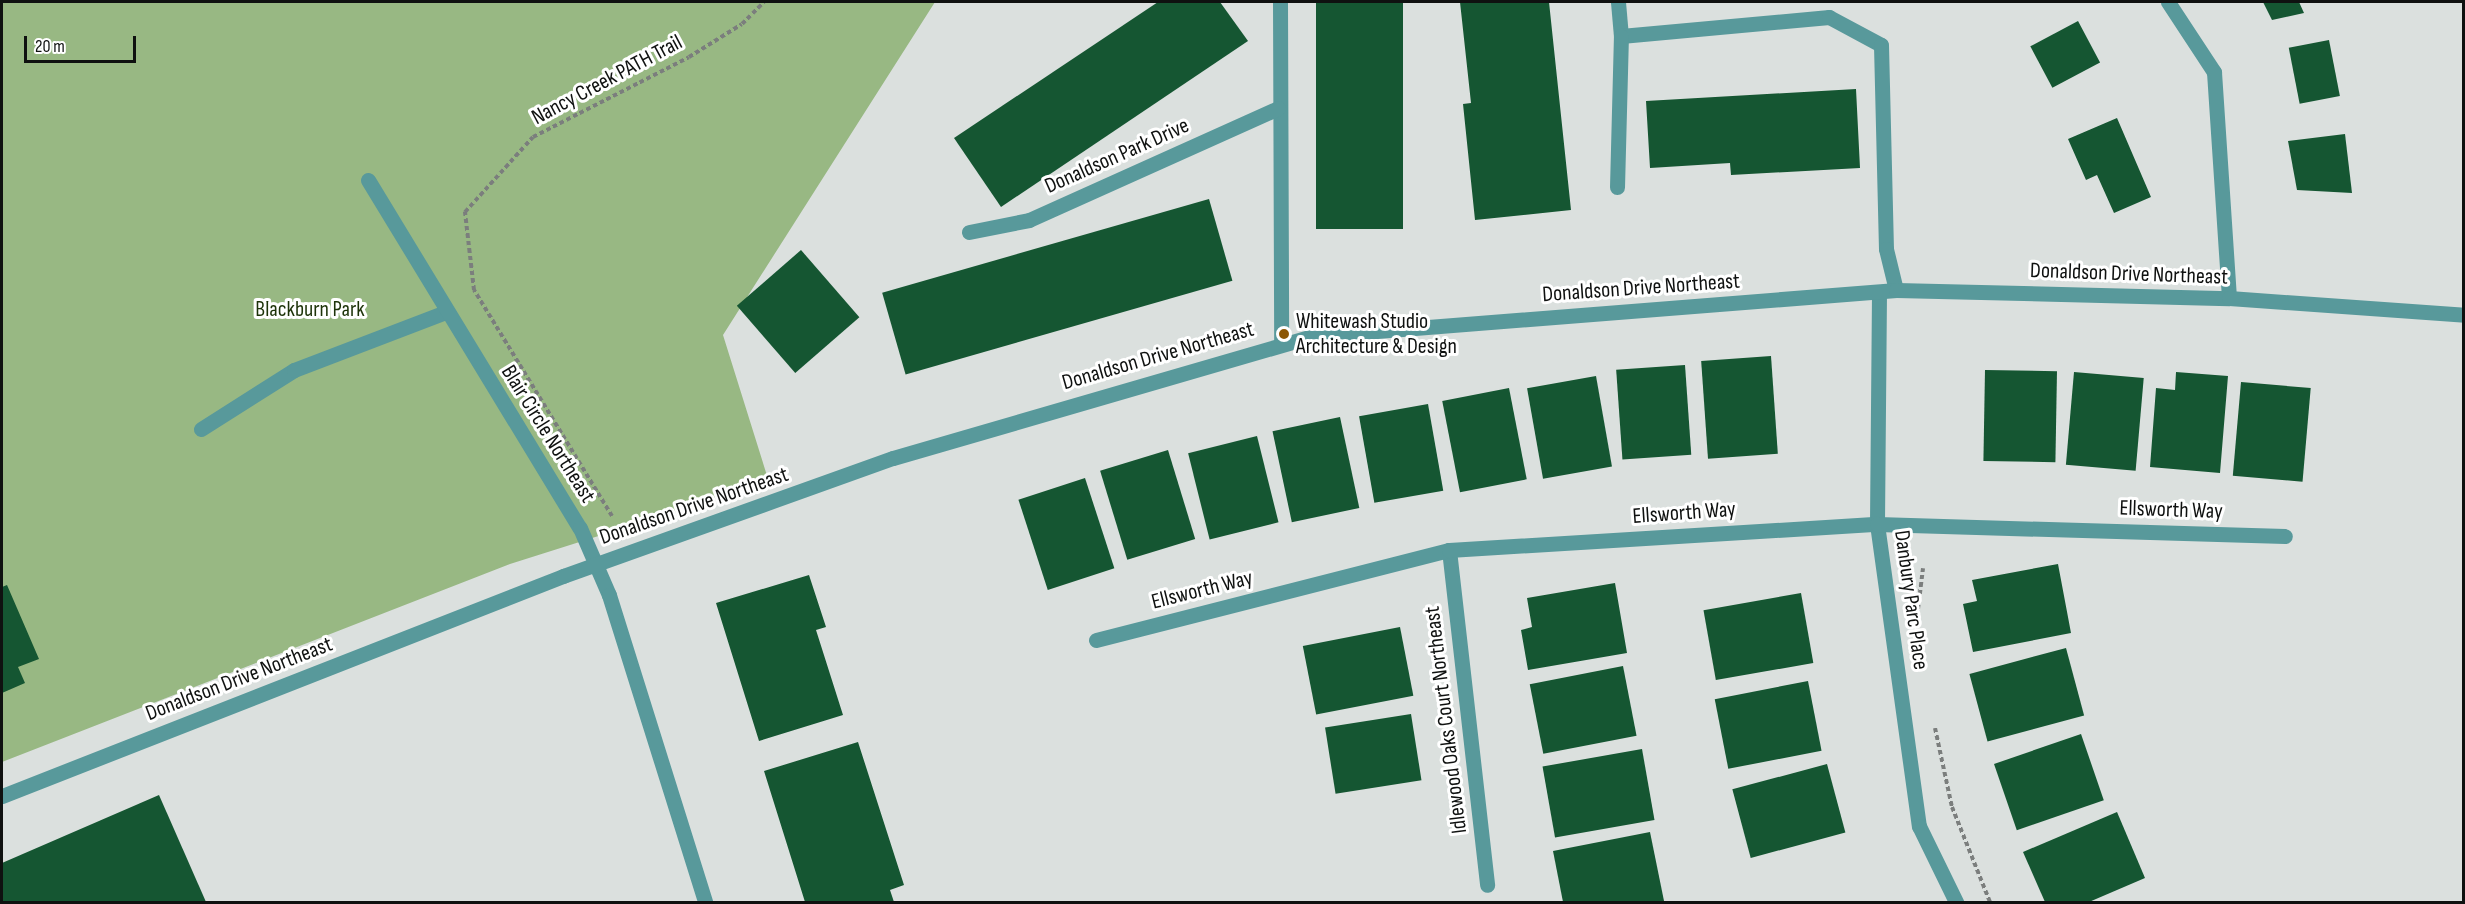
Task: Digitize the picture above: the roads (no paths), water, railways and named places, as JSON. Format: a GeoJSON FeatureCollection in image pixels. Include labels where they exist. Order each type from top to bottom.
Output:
{"type":"FeatureCollection","features":[{"type":"Feature","properties":{"kind":"street"},"geometry":{"type":"LineString","coordinates":[[1280,2],[1278,108],[1281,344]]}},
{"type":"Feature","properties":{"kind":"street"},"geometry":{"type":"LineString","coordinates":[[1617,187],[1621,36],[1618,2]]}},
{"type":"Feature","properties":{"kind":"street"},"geometry":{"type":"LineString","coordinates":[[2168,2],[2214,72],[2229,298]]}},
{"type":"Feature","properties":{"kind":"street"},"geometry":{"type":"LineString","coordinates":[[1621,36],[1829,17],[1881,45],[1886,249],[1896,290]]}},
{"type":"Feature","properties":{"kind":"street","name":"Donaldson Park Drive"},"geometry":{"type":"LineString","coordinates":[[969,232],[1029,220],[1278,108]]}},
{"type":"Feature","properties":{"kind":"street","name":"Blair Circle Northeast"},"geometry":{"type":"LineString","coordinates":[[368,180],[579,528],[609,595],[705,903]]}},
{"type":"Feature","properties":{"kind":"street","name":"Donaldson Drive Northeast"},"geometry":{"type":"LineString","coordinates":[[2,796],[594,565],[893,458],[1314,336],[1896,290],[2229,298],[2463,315]]}},
{"type":"Feature","properties":{"kind":"street","name":"Danbury Parc Place"},"geometry":{"type":"LineString","coordinates":[[1879,293],[1878,524],[1919,826],[1956,903]]}},
{"type":"Feature","properties":{"kind":"street"},"geometry":{"type":"LineString","coordinates":[[201,429],[294,370],[446,312]]}},
{"type":"Feature","properties":{"kind":"street","name":"Ellsworth Way"},"geometry":{"type":"LineString","coordinates":[[1096,640],[1449,550],[1878,524],[2285,536]]}},
{"type":"Feature","properties":{"kind":"street","name":"Idlewood Oaks Court Northeast"},"geometry":{"type":"LineString","coordinates":[[1449,550],[1487,885]]}},
{"type":"Feature","properties":{"kind":"place","name":"Whitewash Studio Architecture & Design"},"geometry":{"type":"Point","coordinates":[1284,334]}},
{"type":"Feature","properties":{"kind":"park label","name":"Blackburn Park"},"geometry":{"type":"Point","coordinates":[310,310]}}]}
